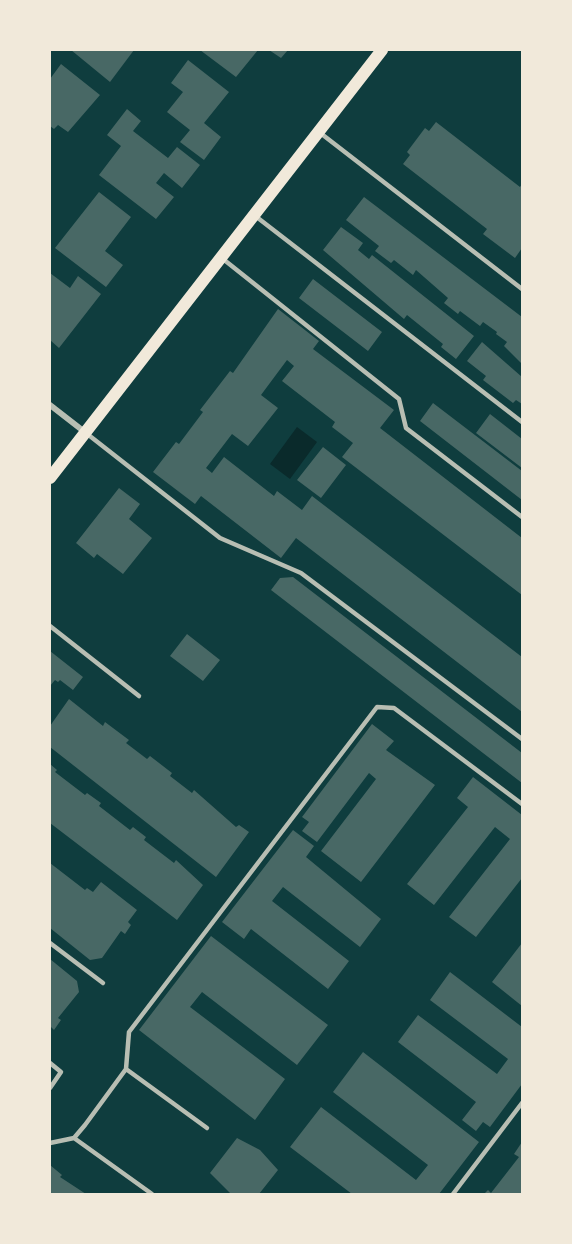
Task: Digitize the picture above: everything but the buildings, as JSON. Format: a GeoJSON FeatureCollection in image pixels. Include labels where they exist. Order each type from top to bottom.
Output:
{"type":"FeatureCollection","features":[{"type":"Feature","properties":{"kind":"main road"},"geometry":{"type":"LineString","coordinates":[[50,478],[382,50]]}},
{"type":"Feature","properties":{"kind":"street"},"geometry":{"type":"LineString","coordinates":[[50,405],[86,433]]}},
{"type":"Feature","properties":{"kind":"lane"},"geometry":{"type":"LineString","coordinates":[[319,132],[522,289]]}},
{"type":"Feature","properties":{"kind":"lane"},"geometry":{"type":"LineString","coordinates":[[254,215],[522,422]]}},
{"type":"Feature","properties":{"kind":"lane"},"geometry":{"type":"LineString","coordinates":[[221,258],[399,399],[406,428],[522,517]]}},
{"type":"Feature","properties":{"kind":"lane"},"geometry":{"type":"LineString","coordinates":[[86,433],[220,537],[301,573],[522,739]]}},
{"type":"Feature","properties":{"kind":"lane"},"geometry":{"type":"LineString","coordinates":[[50,626],[139,696]]}},
{"type":"Feature","properties":{"kind":"lane"},"geometry":{"type":"LineString","coordinates":[[50,1143],[74,1138],[126,1069],[129,1032],[377,706],[394,708],[522,804]]}},
{"type":"Feature","properties":{"kind":"lane"},"geometry":{"type":"LineString","coordinates":[[50,943],[103,983]]}},
{"type":"Feature","properties":{"kind":"lane"},"geometry":{"type":"LineString","coordinates":[[50,1063],[61,1072],[50,1088]]}},
{"type":"Feature","properties":{"kind":"lane"},"geometry":{"type":"LineString","coordinates":[[126,1069],[207,1128]]}},
{"type":"Feature","properties":{"kind":"lane"},"geometry":{"type":"LineString","coordinates":[[453,1194],[522,1103]]}},
{"type":"Feature","properties":{"kind":"lane"},"geometry":{"type":"LineString","coordinates":[[74,1138],[152,1194]]}},
{"type":"Feature","properties":{"kind":"water"},"geometry":{"type":"Polygon","coordinates":[[[297,427],[317,442],[290,479],[270,464],[297,427]]]}}]}
